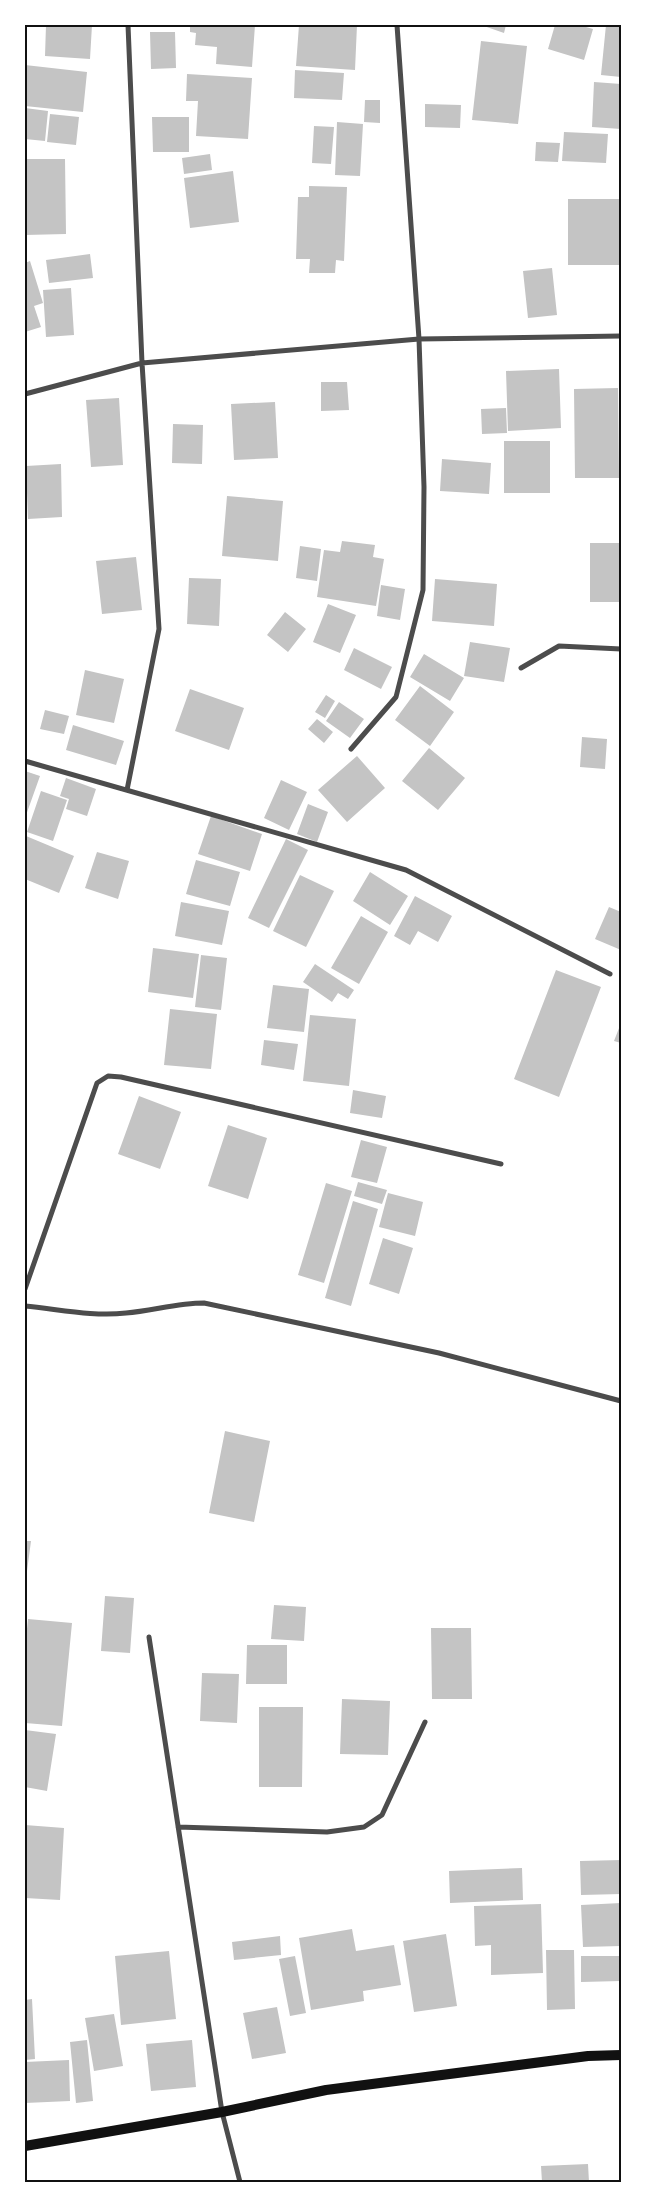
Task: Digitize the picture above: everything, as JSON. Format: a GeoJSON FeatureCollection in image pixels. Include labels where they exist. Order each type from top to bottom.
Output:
{"type":"FeatureCollection","features":[{"type":"Feature","properties":{"kind":"main road"},"geometry":{"type":"LineString","coordinates":[[25,2146],[222,2112],[326,2090],[588,2056],[621,2055]]}},
{"type":"Feature","properties":{"kind":"street"},"geometry":{"type":"LineString","coordinates":[[127,790],[159,629],[142,363],[128,25]]}},
{"type":"Feature","properties":{"kind":"street"},"geometry":{"type":"LineString","coordinates":[[351,749],[396,697],[423,590],[424,487],[419,339],[397,25]]}},
{"type":"Feature","properties":{"kind":"street"},"geometry":{"type":"LineString","coordinates":[[25,394],[142,363],[419,339],[621,336]]}},
{"type":"Feature","properties":{"kind":"street"},"geometry":{"type":"LineString","coordinates":[[521,668],[559,646],[621,649]]}},
{"type":"Feature","properties":{"kind":"street"},"geometry":{"type":"LineString","coordinates":[[25,762],[406,870],[610,974]]}},
{"type":"Feature","properties":{"kind":"street"},"geometry":{"type":"LineString","coordinates":[[25,1289],[98,1083],[108,1076],[130,1079],[501,1164]]}},
{"type":"Feature","properties":{"kind":"street"},"geometry":{"type":"LineString","coordinates":[[25,1306],[104,1314],[126,1314],[182,1303],[204,1303],[439,1353],[621,1401]]}},
{"type":"Feature","properties":{"kind":"street"},"geometry":{"type":"LineString","coordinates":[[148,1637],[222,2112],[240,2182]]}},
{"type":"Feature","properties":{"kind":"street"},"geometry":{"type":"LineString","coordinates":[[178,1827],[327,1832],[364,1827],[382,1815],[425,1722]]}},
{"type":"Feature","properties":{"kind":"building"},"geometry":{"type":"Polygon","coordinates":[[[46,25],[92,25],[90,59],[45,56],[46,25]]]}},
{"type":"Feature","properties":{"kind":"building"},"geometry":{"type":"Polygon","coordinates":[[[190,25],[255,25],[252,67],[216,64],[217,47],[195,45],[196,33],[190,32],[190,25]]]}},
{"type":"Feature","properties":{"kind":"building"},"geometry":{"type":"Polygon","coordinates":[[[299,25],[357,25],[355,70],[296,66],[299,25]]]}},
{"type":"Feature","properties":{"kind":"building"},"geometry":{"type":"Polygon","coordinates":[[[481,25],[506,25],[504,33],[481,25]]]}},
{"type":"Feature","properties":{"kind":"building"},"geometry":{"type":"Polygon","coordinates":[[[555,25],[579,25],[593,29],[584,60],[548,49],[555,25]]]}},
{"type":"Feature","properties":{"kind":"building"},"geometry":{"type":"Polygon","coordinates":[[[606,25],[621,25],[621,77],[601,75],[606,25]]]}},
{"type":"Feature","properties":{"kind":"building"},"geometry":{"type":"Polygon","coordinates":[[[150,32],[175,32],[176,68],[151,69],[150,32]]]}},
{"type":"Feature","properties":{"kind":"building"},"geometry":{"type":"Polygon","coordinates":[[[481,41],[527,46],[518,124],[472,120],[481,41]]]}},
{"type":"Feature","properties":{"kind":"building"},"geometry":{"type":"Polygon","coordinates":[[[25,65],[87,72],[83,112],[25,106],[25,65]]]}},
{"type":"Feature","properties":{"kind":"building"},"geometry":{"type":"Polygon","coordinates":[[[295,70],[344,73],[342,100],[294,98],[295,70]]]}},
{"type":"Feature","properties":{"kind":"building"},"geometry":{"type":"Polygon","coordinates":[[[187,74],[252,78],[248,139],[196,136],[198,101],[186,101],[187,74]]]}},
{"type":"Feature","properties":{"kind":"building"},"geometry":{"type":"Polygon","coordinates":[[[594,82],[621,84],[621,129],[592,127],[594,82]]]}},
{"type":"Feature","properties":{"kind":"building"},"geometry":{"type":"Polygon","coordinates":[[[365,100],[380,100],[380,123],[364,122],[365,100]]]}},
{"type":"Feature","properties":{"kind":"building"},"geometry":{"type":"Polygon","coordinates":[[[425,104],[461,105],[460,128],[425,127],[425,104]]]}},
{"type":"Feature","properties":{"kind":"building"},"geometry":{"type":"Polygon","coordinates":[[[25,108],[48,111],[45,141],[25,139],[25,108]]]}},
{"type":"Feature","properties":{"kind":"building"},"geometry":{"type":"Polygon","coordinates":[[[50,114],[79,117],[76,145],[47,142],[50,114]]]}},
{"type":"Feature","properties":{"kind":"building"},"geometry":{"type":"Polygon","coordinates":[[[152,117],[189,117],[189,152],[153,152],[152,117]]]}},
{"type":"Feature","properties":{"kind":"building"},"geometry":{"type":"Polygon","coordinates":[[[337,122],[363,124],[360,176],[335,175],[337,122]]]}},
{"type":"Feature","properties":{"kind":"building"},"geometry":{"type":"Polygon","coordinates":[[[314,126],[334,127],[331,164],[312,163],[314,126]]]}},
{"type":"Feature","properties":{"kind":"building"},"geometry":{"type":"Polygon","coordinates":[[[564,132],[608,134],[606,163],[562,161],[564,132]]]}},
{"type":"Feature","properties":{"kind":"building"},"geometry":{"type":"Polygon","coordinates":[[[536,142],[560,143],[558,162],[535,161],[536,142]]]}},
{"type":"Feature","properties":{"kind":"building"},"geometry":{"type":"Polygon","coordinates":[[[210,154],[212,170],[184,174],[182,158],[210,154]]]}},
{"type":"Feature","properties":{"kind":"building"},"geometry":{"type":"Polygon","coordinates":[[[25,159],[65,159],[66,234],[25,235],[25,159]]]}},
{"type":"Feature","properties":{"kind":"building"},"geometry":{"type":"Polygon","coordinates":[[[233,171],[239,222],[190,228],[184,178],[233,171]]]}},
{"type":"Feature","properties":{"kind":"building"},"geometry":{"type":"Polygon","coordinates":[[[309,186],[347,187],[344,261],[336,260],[335,273],[309,273],[310,259],[296,259],[298,197],[309,197],[309,186]]]}},
{"type":"Feature","properties":{"kind":"building"},"geometry":{"type":"Polygon","coordinates":[[[568,199],[621,199],[621,265],[568,265],[568,199]]]}},
{"type":"Feature","properties":{"kind":"building"},"geometry":{"type":"Polygon","coordinates":[[[90,254],[93,278],[49,283],[46,260],[90,254]]]}},
{"type":"Feature","properties":{"kind":"building"},"geometry":{"type":"Polygon","coordinates":[[[30,261],[43,303],[34,306],[41,327],[25,332],[25,263],[30,261]]]}},
{"type":"Feature","properties":{"kind":"building"},"geometry":{"type":"Polygon","coordinates":[[[552,268],[557,315],[528,318],[523,271],[552,268]]]}},
{"type":"Feature","properties":{"kind":"building"},"geometry":{"type":"Polygon","coordinates":[[[71,288],[74,335],[46,337],[43,290],[71,288]]]}},
{"type":"Feature","properties":{"kind":"building"},"geometry":{"type":"Polygon","coordinates":[[[559,369],[561,428],[508,431],[506,371],[559,369]]]}},
{"type":"Feature","properties":{"kind":"building"},"geometry":{"type":"Polygon","coordinates":[[[321,382],[347,382],[349,410],[321,411],[321,382]]]}},
{"type":"Feature","properties":{"kind":"building"},"geometry":{"type":"Polygon","coordinates":[[[618,388],[619,478],[575,478],[574,389],[618,388]]]}},
{"type":"Feature","properties":{"kind":"building"},"geometry":{"type":"Polygon","coordinates":[[[119,398],[123,465],[91,467],[86,400],[119,398]]]}},
{"type":"Feature","properties":{"kind":"building"},"geometry":{"type":"Polygon","coordinates":[[[275,402],[278,458],[234,460],[231,404],[275,402]]]}},
{"type":"Feature","properties":{"kind":"building"},"geometry":{"type":"Polygon","coordinates":[[[506,408],[507,433],[482,434],[481,409],[506,408]]]}},
{"type":"Feature","properties":{"kind":"building"},"geometry":{"type":"Polygon","coordinates":[[[173,424],[203,425],[202,464],[172,463],[173,424]]]}},
{"type":"Feature","properties":{"kind":"building"},"geometry":{"type":"Polygon","coordinates":[[[504,441],[550,441],[550,493],[504,493],[504,441]]]}},
{"type":"Feature","properties":{"kind":"building"},"geometry":{"type":"Polygon","coordinates":[[[442,459],[491,463],[489,494],[440,491],[442,459]]]}},
{"type":"Feature","properties":{"kind":"building"},"geometry":{"type":"Polygon","coordinates":[[[61,464],[62,517],[28,519],[26,466],[61,464]]]}},
{"type":"Feature","properties":{"kind":"building"},"geometry":{"type":"Polygon","coordinates":[[[227,496],[283,501],[278,561],[222,556],[227,496]]]}},
{"type":"Feature","properties":{"kind":"building"},"geometry":{"type":"Polygon","coordinates":[[[342,541],[375,545],[373,557],[384,559],[376,606],[317,597],[324,550],[340,552],[342,541]]]}},
{"type":"Feature","properties":{"kind":"building"},"geometry":{"type":"Polygon","coordinates":[[[590,543],[621,543],[621,602],[590,602],[590,543]]]}},
{"type":"Feature","properties":{"kind":"building"},"geometry":{"type":"Polygon","coordinates":[[[300,546],[321,549],[317,581],[296,578],[300,546]]]}},
{"type":"Feature","properties":{"kind":"building"},"geometry":{"type":"Polygon","coordinates":[[[136,557],[142,610],[102,614],[96,561],[136,557]]]}},
{"type":"Feature","properties":{"kind":"building"},"geometry":{"type":"Polygon","coordinates":[[[189,578],[221,579],[219,626],[187,624],[189,578]]]}},
{"type":"Feature","properties":{"kind":"building"},"geometry":{"type":"Polygon","coordinates":[[[435,579],[497,584],[494,626],[432,621],[435,579]]]}},
{"type":"Feature","properties":{"kind":"building"},"geometry":{"type":"Polygon","coordinates":[[[381,585],[405,589],[400,620],[377,616],[381,585]]]}},
{"type":"Feature","properties":{"kind":"building"},"geometry":{"type":"Polygon","coordinates":[[[328,604],[356,615],[340,653],[313,642],[328,604]]]}},
{"type":"Feature","properties":{"kind":"building"},"geometry":{"type":"Polygon","coordinates":[[[285,612],[306,629],[288,652],[267,635],[285,612]]]}},
{"type":"Feature","properties":{"kind":"building"},"geometry":{"type":"Polygon","coordinates":[[[470,642],[510,648],[504,682],[464,676],[470,642]]]}},
{"type":"Feature","properties":{"kind":"building"},"geometry":{"type":"Polygon","coordinates":[[[354,648],[392,667],[381,689],[344,670],[354,648]]]}},
{"type":"Feature","properties":{"kind":"building"},"geometry":{"type":"Polygon","coordinates":[[[424,654],[464,678],[450,701],[410,677],[424,654]]]}},
{"type":"Feature","properties":{"kind":"building"},"geometry":{"type":"Polygon","coordinates":[[[85,670],[124,679],[114,723],[76,715],[85,670]]]}},
{"type":"Feature","properties":{"kind":"building"},"geometry":{"type":"Polygon","coordinates":[[[420,686],[454,712],[430,746],[395,720],[420,686]]]}},
{"type":"Feature","properties":{"kind":"building"},"geometry":{"type":"Polygon","coordinates":[[[190,689],[244,708],[229,750],[175,731],[190,689]]]}},
{"type":"Feature","properties":{"kind":"building"},"geometry":{"type":"Polygon","coordinates":[[[326,695],[335,701],[325,718],[315,712],[326,695]]]}},
{"type":"Feature","properties":{"kind":"building"},"geometry":{"type":"Polygon","coordinates":[[[339,702],[364,719],[350,738],[326,721],[339,702]]]}},
{"type":"Feature","properties":{"kind":"building"},"geometry":{"type":"Polygon","coordinates":[[[45,710],[69,716],[64,734],[40,729],[45,710]]]}},
{"type":"Feature","properties":{"kind":"building"},"geometry":{"type":"Polygon","coordinates":[[[317,719],[333,732],[324,743],[308,729],[317,719]]]}},
{"type":"Feature","properties":{"kind":"building"},"geometry":{"type":"Polygon","coordinates":[[[73,725],[124,741],[116,765],[66,750],[73,725]]]}},
{"type":"Feature","properties":{"kind":"building"},"geometry":{"type":"Polygon","coordinates":[[[582,737],[607,739],[605,769],[580,767],[582,737]]]}},
{"type":"Feature","properties":{"kind":"building"},"geometry":{"type":"Polygon","coordinates":[[[429,748],[465,778],[438,810],[402,781],[429,748]]]}},
{"type":"Feature","properties":{"kind":"building"},"geometry":{"type":"Polygon","coordinates":[[[357,756],[385,788],[347,822],[318,790],[357,756]]]}},
{"type":"Feature","properties":{"kind":"building"},"geometry":{"type":"Polygon","coordinates":[[[25,771],[40,776],[25,818],[25,771]]]}},
{"type":"Feature","properties":{"kind":"building"},"geometry":{"type":"Polygon","coordinates":[[[66,778],[96,789],[87,816],[66,809],[69,799],[60,796],[66,778]]]}},
{"type":"Feature","properties":{"kind":"building"},"geometry":{"type":"Polygon","coordinates":[[[281,780],[307,792],[289,830],[264,818],[281,780]]]}},
{"type":"Feature","properties":{"kind":"building"},"geometry":{"type":"Polygon","coordinates":[[[41,791],[67,800],[53,841],[27,832],[41,791]]]}},
{"type":"Feature","properties":{"kind":"building"},"geometry":{"type":"Polygon","coordinates":[[[308,804],[328,812],[317,842],[297,834],[308,804]]]}},
{"type":"Feature","properties":{"kind":"building"},"geometry":{"type":"Polygon","coordinates":[[[211,816],[262,834],[250,871],[198,854],[211,816]]]}},
{"type":"Feature","properties":{"kind":"building"},"geometry":{"type":"Polygon","coordinates":[[[26,836],[74,856],[59,893],[25,879],[26,836]]]}},
{"type":"Feature","properties":{"kind":"building"},"geometry":{"type":"Polygon","coordinates":[[[286,839],[308,850],[269,928],[248,918],[286,839]]]}},
{"type":"Feature","properties":{"kind":"building"},"geometry":{"type":"Polygon","coordinates":[[[97,852],[129,861],[118,899],[85,888],[97,852]]]}},
{"type":"Feature","properties":{"kind":"building"},"geometry":{"type":"Polygon","coordinates":[[[196,860],[240,872],[230,906],[186,894],[196,860]]]}},
{"type":"Feature","properties":{"kind":"building"},"geometry":{"type":"Polygon","coordinates":[[[370,872],[408,896],[390,925],[353,901],[370,872]]]}},
{"type":"Feature","properties":{"kind":"building"},"geometry":{"type":"Polygon","coordinates":[[[300,875],[334,891],[306,947],[273,931],[300,875]]]}},
{"type":"Feature","properties":{"kind":"building"},"geometry":{"type":"Polygon","coordinates":[[[415,896],[452,916],[438,942],[418,931],[410,945],[394,936],[415,896]]]}},
{"type":"Feature","properties":{"kind":"building"},"geometry":{"type":"Polygon","coordinates":[[[181,902],[229,911],[222,945],[175,936],[181,902]]]}},
{"type":"Feature","properties":{"kind":"building"},"geometry":{"type":"Polygon","coordinates":[[[609,907],[621,912],[621,950],[595,939],[609,907]]]}},
{"type":"Feature","properties":{"kind":"building"},"geometry":{"type":"Polygon","coordinates":[[[361,916],[388,932],[359,984],[331,968],[361,916]]]}},
{"type":"Feature","properties":{"kind":"building"},"geometry":{"type":"Polygon","coordinates":[[[153,948],[199,954],[193,998],[148,992],[153,948]]]}},
{"type":"Feature","properties":{"kind":"building"},"geometry":{"type":"Polygon","coordinates":[[[201,955],[227,958],[221,1010],[195,1007],[201,955]]]}},
{"type":"Feature","properties":{"kind":"building"},"geometry":{"type":"Polygon","coordinates":[[[315,964],[354,990],[348,999],[338,993],[332,1002],[303,982],[315,964]]]}},
{"type":"Feature","properties":{"kind":"building"},"geometry":{"type":"Polygon","coordinates":[[[556,970],[601,987],[559,1097],[514,1079],[556,970]]]}},
{"type":"Feature","properties":{"kind":"building"},"geometry":{"type":"Polygon","coordinates":[[[273,985],[309,989],[304,1032],[267,1028],[273,985]]]}},
{"type":"Feature","properties":{"kind":"building"},"geometry":{"type":"Polygon","coordinates":[[[170,1009],[217,1014],[211,1069],[164,1065],[170,1009]]]}},
{"type":"Feature","properties":{"kind":"building"},"geometry":{"type":"Polygon","coordinates":[[[310,1015],[356,1019],[349,1086],[303,1081],[310,1015]]]}},
{"type":"Feature","properties":{"kind":"building"},"geometry":{"type":"Polygon","coordinates":[[[621,1023],[621,1043],[614,1041],[621,1023]]]}},
{"type":"Feature","properties":{"kind":"building"},"geometry":{"type":"Polygon","coordinates":[[[264,1040],[298,1044],[294,1070],[261,1065],[264,1040]]]}},
{"type":"Feature","properties":{"kind":"building"},"geometry":{"type":"Polygon","coordinates":[[[353,1090],[386,1096],[382,1118],[350,1113],[353,1090]]]}},
{"type":"Feature","properties":{"kind":"building"},"geometry":{"type":"Polygon","coordinates":[[[139,1096],[181,1112],[160,1169],[118,1154],[139,1096]]]}},
{"type":"Feature","properties":{"kind":"building"},"geometry":{"type":"Polygon","coordinates":[[[228,1125],[267,1138],[248,1199],[208,1186],[228,1125]]]}},
{"type":"Feature","properties":{"kind":"building"},"geometry":{"type":"Polygon","coordinates":[[[361,1140],[387,1147],[377,1183],[351,1177],[361,1140]]]}},
{"type":"Feature","properties":{"kind":"building"},"geometry":{"type":"Polygon","coordinates":[[[358,1182],[387,1190],[382,1204],[354,1196],[358,1182]]]}},
{"type":"Feature","properties":{"kind":"building"},"geometry":{"type":"Polygon","coordinates":[[[326,1183],[352,1191],[324,1283],[298,1275],[326,1183]]]}},
{"type":"Feature","properties":{"kind":"building"},"geometry":{"type":"Polygon","coordinates":[[[388,1193],[423,1202],[415,1236],[379,1227],[388,1193]]]}},
{"type":"Feature","properties":{"kind":"building"},"geometry":{"type":"Polygon","coordinates":[[[353,1201],[378,1209],[351,1306],[325,1298],[353,1201]]]}},
{"type":"Feature","properties":{"kind":"building"},"geometry":{"type":"Polygon","coordinates":[[[383,1238],[413,1248],[399,1294],[369,1284],[383,1238]]]}},
{"type":"Feature","properties":{"kind":"building"},"geometry":{"type":"Polygon","coordinates":[[[225,1431],[270,1441],[254,1522],[209,1513],[225,1431]]]}},
{"type":"Feature","properties":{"kind":"building"},"geometry":{"type":"Polygon","coordinates":[[[25,1541],[31,1541],[27,1571],[25,1571],[25,1541]]]}},
{"type":"Feature","properties":{"kind":"building"},"geometry":{"type":"Polygon","coordinates":[[[105,1596],[134,1598],[130,1653],[101,1651],[105,1596]]]}},
{"type":"Feature","properties":{"kind":"building"},"geometry":{"type":"Polygon","coordinates":[[[274,1605],[306,1607],[304,1641],[271,1639],[274,1605]]]}},
{"type":"Feature","properties":{"kind":"building"},"geometry":{"type":"Polygon","coordinates":[[[28,1619],[72,1623],[62,1726],[25,1723],[25,1648],[28,1619]]]}},
{"type":"Feature","properties":{"kind":"building"},"geometry":{"type":"Polygon","coordinates":[[[431,1628],[471,1628],[472,1699],[432,1699],[431,1628]]]}},
{"type":"Feature","properties":{"kind":"building"},"geometry":{"type":"Polygon","coordinates":[[[247,1645],[287,1645],[287,1684],[246,1684],[247,1645]]]}},
{"type":"Feature","properties":{"kind":"building"},"geometry":{"type":"Polygon","coordinates":[[[202,1673],[239,1674],[237,1723],[200,1721],[202,1673]]]}},
{"type":"Feature","properties":{"kind":"building"},"geometry":{"type":"Polygon","coordinates":[[[342,1699],[390,1701],[388,1755],[340,1754],[342,1699]]]}},
{"type":"Feature","properties":{"kind":"building"},"geometry":{"type":"Polygon","coordinates":[[[259,1707],[303,1707],[302,1787],[259,1787],[259,1707]]]}},
{"type":"Feature","properties":{"kind":"building"},"geometry":{"type":"Polygon","coordinates":[[[25,1730],[56,1734],[47,1791],[25,1787],[25,1730]]]}},
{"type":"Feature","properties":{"kind":"building"},"geometry":{"type":"Polygon","coordinates":[[[25,1825],[64,1828],[60,1900],[25,1898],[25,1825]]]}},
{"type":"Feature","properties":{"kind":"building"},"geometry":{"type":"Polygon","coordinates":[[[621,1860],[621,1894],[581,1895],[580,1861],[621,1860]]]}},
{"type":"Feature","properties":{"kind":"building"},"geometry":{"type":"Polygon","coordinates":[[[522,1868],[523,1900],[450,1903],[449,1871],[522,1868]]]}},
{"type":"Feature","properties":{"kind":"building"},"geometry":{"type":"Polygon","coordinates":[[[621,1903],[621,1946],[583,1947],[581,1905],[621,1903]]]}},
{"type":"Feature","properties":{"kind":"building"},"geometry":{"type":"Polygon","coordinates":[[[541,1904],[543,1973],[491,1975],[491,1945],[475,1946],[474,1906],[541,1904]]]}},
{"type":"Feature","properties":{"kind":"building"},"geometry":{"type":"Polygon","coordinates":[[[352,1929],[356,1951],[394,1945],[401,1985],[363,1991],[364,2001],[311,2010],[299,1938],[352,1929]]]}},
{"type":"Feature","properties":{"kind":"building"},"geometry":{"type":"Polygon","coordinates":[[[446,1934],[457,2006],[414,2012],[403,1941],[446,1934]]]}},
{"type":"Feature","properties":{"kind":"building"},"geometry":{"type":"Polygon","coordinates":[[[280,1936],[281,1955],[234,1960],[232,1942],[280,1936]]]}},
{"type":"Feature","properties":{"kind":"building"},"geometry":{"type":"Polygon","coordinates":[[[546,1950],[574,1950],[575,2009],[547,2010],[546,1950]]]}},
{"type":"Feature","properties":{"kind":"building"},"geometry":{"type":"Polygon","coordinates":[[[169,1951],[176,2019],[121,2025],[115,1956],[169,1951]]]}},
{"type":"Feature","properties":{"kind":"building"},"geometry":{"type":"Polygon","coordinates":[[[295,1956],[306,2013],[290,2016],[279,1959],[295,1956]]]}},
{"type":"Feature","properties":{"kind":"building"},"geometry":{"type":"Polygon","coordinates":[[[581,1956],[621,1956],[621,1981],[581,1982],[581,1956]]]}},
{"type":"Feature","properties":{"kind":"building"},"geometry":{"type":"Polygon","coordinates":[[[32,1999],[35,2059],[25,2060],[25,2000],[32,1999]]]}},
{"type":"Feature","properties":{"kind":"building"},"geometry":{"type":"Polygon","coordinates":[[[277,2007],[286,2053],[252,2059],[243,2013],[277,2007]]]}},
{"type":"Feature","properties":{"kind":"building"},"geometry":{"type":"Polygon","coordinates":[[[114,2014],[123,2066],[94,2071],[85,2018],[114,2014]]]}},
{"type":"Feature","properties":{"kind":"building"},"geometry":{"type":"Polygon","coordinates":[[[87,2040],[93,2101],[76,2103],[70,2042],[87,2040]]]}},
{"type":"Feature","properties":{"kind":"building"},"geometry":{"type":"Polygon","coordinates":[[[192,2040],[196,2087],[151,2091],[146,2044],[192,2040]]]}},
{"type":"Feature","properties":{"kind":"building"},"geometry":{"type":"Polygon","coordinates":[[[69,2060],[70,2101],[25,2103],[25,2062],[69,2060]]]}},
{"type":"Feature","properties":{"kind":"building"},"geometry":{"type":"Polygon","coordinates":[[[588,2164],[589,2182],[542,2182],[541,2166],[588,2164]]]}}]}
